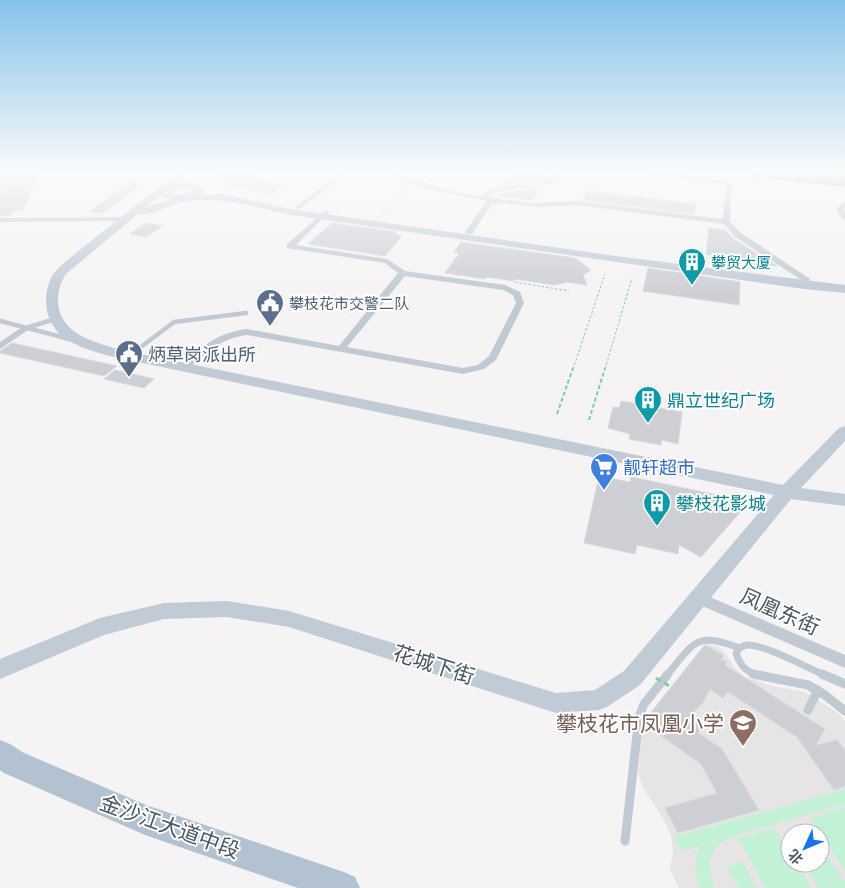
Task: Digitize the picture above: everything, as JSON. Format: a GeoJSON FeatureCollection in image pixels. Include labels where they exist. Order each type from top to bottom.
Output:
{"type":"FeatureCollection","features":[{"type":"Feature","properties":{"kind":"main road","name":"金沙江大道中段"},"geometry":{"type":"LineString","coordinates":[[0,753],[14,764],[145,820],[344,888]]}},
{"type":"Feature","properties":{"kind":"street"},"geometry":{"type":"LineString","coordinates":[[0,220],[102,213]]}},
{"type":"Feature","properties":{"kind":"street"},"geometry":{"type":"LineString","coordinates":[[137,213],[75,259],[60,274],[52,288],[55,320],[67,333],[88,344],[129,356],[184,368],[787,492],[845,500]]}},
{"type":"Feature","properties":{"kind":"street"},"geometry":{"type":"LineString","coordinates":[[320,213],[804,286],[845,289]]}},
{"type":"Feature","properties":{"kind":"street"},"geometry":{"type":"LineString","coordinates":[[467,235],[481,213]]}},
{"type":"Feature","properties":{"kind":"street"},"geometry":{"type":"LineString","coordinates":[[658,213],[726,222],[738,235],[806,279]]}},
{"type":"Feature","properties":{"kind":"street"},"geometry":{"type":"LineString","coordinates":[[726,222],[727,213]]}},
{"type":"Feature","properties":{"kind":"street"},"geometry":{"type":"LineString","coordinates":[[184,368],[216,340],[230,333],[247,332],[463,371],[481,367],[493,358],[520,303],[517,294],[505,288],[403,273],[387,261],[290,246],[323,214],[374,219],[467,235],[806,279],[845,281]]}},
{"type":"Feature","properties":{"kind":"street"},"geometry":{"type":"LineString","coordinates":[[341,349],[403,273]]}},
{"type":"Feature","properties":{"kind":"street"},"geometry":{"type":"LineString","coordinates":[[0,346],[22,328]]}},
{"type":"Feature","properties":{"kind":"street","name":"花城下街"},"geometry":{"type":"LineString","coordinates":[[0,669],[100,627],[164,611],[227,609],[289,618],[556,703],[599,700],[632,678],[787,492],[845,431]]}},
{"type":"Feature","properties":{"kind":"street","name":"凤凰东街"},"geometry":{"type":"LineString","coordinates":[[698,598],[845,662]]}},
{"type":"Feature","properties":{"kind":"lane"},"geometry":{"type":"LineString","coordinates":[[129,356],[174,322],[246,313]]}},
{"type":"Feature","properties":{"kind":"lane"},"geometry":{"type":"LineString","coordinates":[[0,325],[22,328],[55,320]]}},
{"type":"Feature","properties":{"kind":"lane"},"geometry":{"type":"LineString","coordinates":[[0,321],[88,344]]}},
{"type":"Feature","properties":{"kind":"lane"},"geometry":{"type":"LineString","coordinates":[[625,841],[639,717],[644,704],[694,643],[704,638],[717,639],[739,648]]}},
{"type":"Feature","properties":{"kind":"lane"},"geometry":{"type":"LineString","coordinates":[[845,684],[759,646],[747,645],[739,648],[736,653],[737,660],[743,668],[754,674],[765,679],[788,679],[803,683],[818,690],[845,711]]}},
{"type":"Feature","properties":{"kind":"lane"},"geometry":{"type":"LineString","coordinates":[[808,710],[818,690]]}},
{"type":"Feature","properties":{"kind":"path"},"geometry":{"type":"LineString","coordinates":[[374,219],[380,213]]}},
{"type":"Feature","properties":{"kind":"path"},"geometry":{"type":"LineString","coordinates":[[557,414],[605,274]]}},
{"type":"Feature","properties":{"kind":"path"},"geometry":{"type":"LineString","coordinates":[[590,420],[632,278]]}},
{"type":"Feature","properties":{"kind":"path"},"geometry":{"type":"LineString","coordinates":[[656,678],[671,688]]}},
{"type":"Feature","properties":{"kind":"shaded area","name":"攀枝花市凤凰小学"},"geometry":{"type":"Polygon","coordinates":[[[705,644],[719,647],[735,668],[744,676],[768,685],[805,692],[838,713],[845,721],[845,888],[679,888],[670,870],[673,853],[671,836],[663,818],[642,786],[638,772],[642,723],[705,644]]]}},
{"type":"Feature","properties":{"kind":"green space"},"geometry":{"type":"Polygon","coordinates":[[[845,789],[845,804],[733,836],[718,845],[711,857],[710,864],[714,888],[699,887],[695,865],[699,846],[681,851],[674,837],[845,789]]]}},
{"type":"Feature","properties":{"kind":"green space"},"geometry":{"type":"Polygon","coordinates":[[[845,807],[845,871],[830,848],[830,823],[814,823],[811,818],[845,807]]]}},
{"type":"Feature","properties":{"kind":"green space"},"geometry":{"type":"Polygon","coordinates":[[[774,828],[780,837],[780,873],[802,873],[811,888],[766,888],[738,838],[774,828]]]}},
{"type":"Feature","properties":{"kind":"green space"},"geometry":{"type":"Polygon","coordinates":[[[830,860],[845,883],[845,888],[819,888],[810,873],[830,873],[830,860]]]}},
{"type":"Feature","properties":{"kind":"green space"},"geometry":{"type":"Polygon","coordinates":[[[743,862],[757,888],[739,888],[727,867],[743,862]]]}},
{"type":"Feature","properties":{"kind":"building"},"geometry":{"type":"Polygon","coordinates":[[[0,213],[11,213],[9,215],[0,216],[0,213]]]}},
{"type":"Feature","properties":{"kind":"building"},"geometry":{"type":"Polygon","coordinates":[[[146,223],[163,226],[146,237],[129,234],[146,223]]]}},
{"type":"Feature","properties":{"kind":"building"},"geometry":{"type":"Polygon","coordinates":[[[332,223],[397,232],[395,234],[402,236],[385,256],[308,244],[332,223]]]}},
{"type":"Feature","properties":{"kind":"building"},"geometry":{"type":"Polygon","coordinates":[[[709,228],[725,230],[734,239],[777,266],[716,258],[706,254],[709,228]]]}},
{"type":"Feature","properties":{"kind":"building"},"geometry":{"type":"Polygon","coordinates":[[[461,242],[575,258],[591,270],[583,275],[587,285],[567,282],[555,285],[515,279],[514,281],[486,277],[485,279],[445,273],[459,253],[454,252],[461,242]]]}},
{"type":"Feature","properties":{"kind":"building","name":"攀贸大厦"},"geometry":{"type":"Polygon","coordinates":[[[648,268],[740,282],[739,305],[643,291],[648,268]]]}},
{"type":"Feature","properties":{"kind":"building"},"geometry":{"type":"Polygon","coordinates":[[[12,343],[117,366],[104,376],[0,353],[0,351],[12,343]]]}},
{"type":"Feature","properties":{"kind":"building"},"geometry":{"type":"Polygon","coordinates":[[[115,370],[154,379],[144,388],[104,379],[115,370]]]}},
{"type":"Feature","properties":{"kind":"building","name":"鼎立世纪广场"},"geometry":{"type":"Polygon","coordinates":[[[621,401],[682,412],[678,444],[662,440],[661,445],[629,439],[630,434],[608,428],[613,407],[619,408],[621,401]]]}},
{"type":"Feature","properties":{"kind":"building","name":"攀枝花影城"},"geometry":{"type":"Polygon","coordinates":[[[599,476],[630,482],[631,477],[727,497],[743,509],[701,557],[679,545],[678,554],[637,545],[635,554],[584,543],[599,476]]]}},
{"type":"Feature","properties":{"kind":"building"},"geometry":{"type":"Polygon","coordinates":[[[704,646],[724,656],[721,659],[727,662],[725,665],[825,729],[816,745],[837,740],[845,750],[845,786],[834,790],[797,737],[728,692],[723,698],[710,689],[702,704],[689,717],[703,727],[698,733],[722,749],[759,810],[678,833],[665,808],[717,793],[701,764],[644,724],[645,720],[704,646]]]}},
{"type":"Feature","properties":{"kind":"place","name":"攀贸大厦"},"geometry":{"type":"Point","coordinates":[692,286]}},
{"type":"Feature","properties":{"kind":"place","name":"攀枝花市交警二队"},"geometry":{"type":"Point","coordinates":[270,327]}},
{"type":"Feature","properties":{"kind":"place","name":"炳草岗派出所"},"geometry":{"type":"Point","coordinates":[129,378]}},
{"type":"Feature","properties":{"kind":"place","name":"鼎立世纪广场"},"geometry":{"type":"Point","coordinates":[648,424]}},
{"type":"Feature","properties":{"kind":"place","name":"靓轩超市"},"geometry":{"type":"Point","coordinates":[604,491]}},
{"type":"Feature","properties":{"kind":"place","name":"攀枝花影城"},"geometry":{"type":"Point","coordinates":[657,527]}},
{"type":"Feature","properties":{"kind":"place","name":"攀枝花市凤凰小学"},"geometry":{"type":"Point","coordinates":[743,747]}}]}
